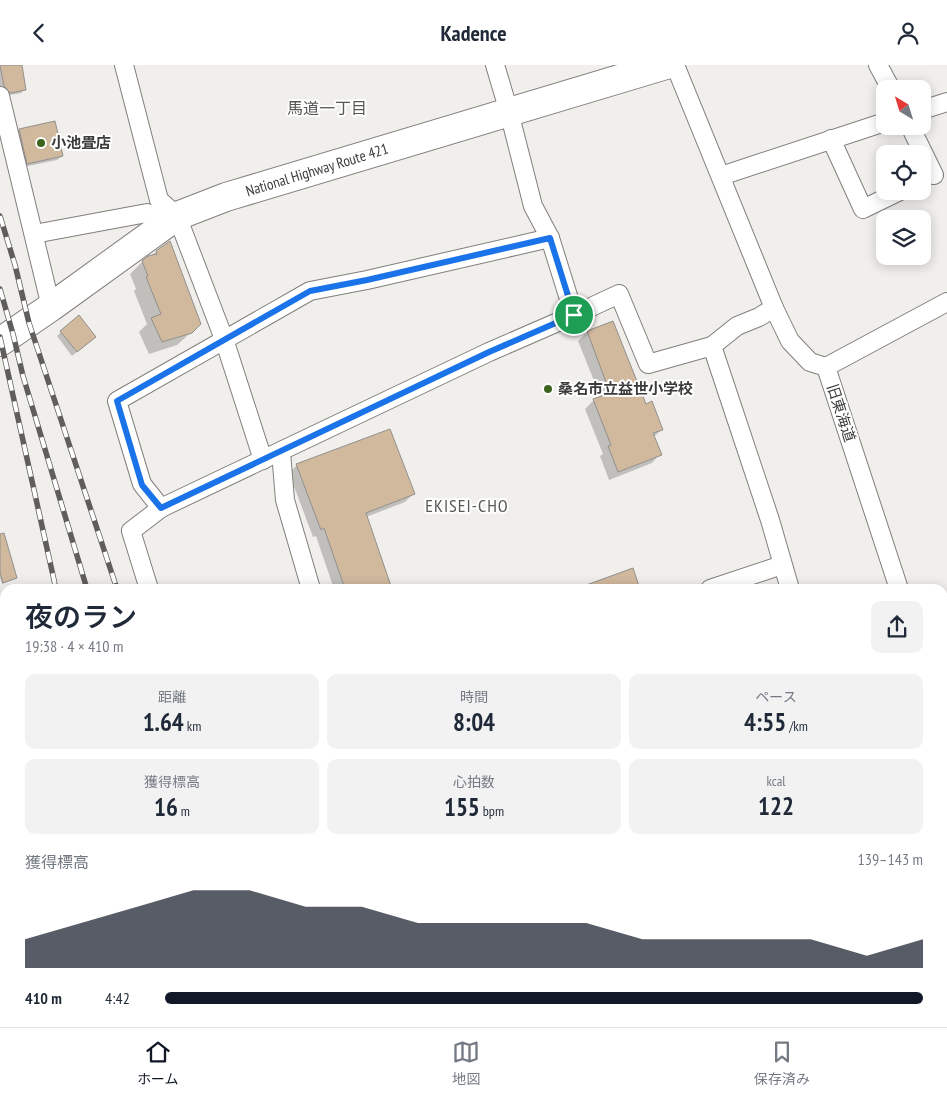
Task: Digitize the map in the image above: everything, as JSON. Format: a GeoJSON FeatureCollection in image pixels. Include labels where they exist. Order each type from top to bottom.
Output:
{"type":"FeatureCollection","features":[{"type":"Feature","properties":{"kind":"highway","name":"National Highway Route 421"},"geometry":{"type":"LineString","coordinates":[[0,342],[172,219],[226,197],[666,65]]}},
{"type":"Feature","properties":{"kind":"street"},"geometry":{"type":"LineString","coordinates":[[124,65],[159,200],[172,219],[224,339],[263,460]]}},
{"type":"Feature","properties":{"kind":"street"},"geometry":{"type":"LineString","coordinates":[[495,65],[533,206],[550,238],[574,315]]}},
{"type":"Feature","properties":{"kind":"street"},"geometry":{"type":"LineString","coordinates":[[675,65],[774,308],[790,341],[810,362],[826,367]]}},
{"type":"Feature","properties":{"kind":"street"},"geometry":{"type":"LineString","coordinates":[[878,65],[886,80]]}},
{"type":"Feature","properties":{"kind":"street"},"geometry":{"type":"LineString","coordinates":[[0,96],[51,307]]}},
{"type":"Feature","properties":{"kind":"street"},"geometry":{"type":"LineString","coordinates":[[931,107],[947,102]]}},
{"type":"Feature","properties":{"kind":"street"},"geometry":{"type":"LineString","coordinates":[[721,176],[876,125]]}},
{"type":"Feature","properties":{"kind":"street"},"geometry":{"type":"LineString","coordinates":[[915,135],[935,175]]}},
{"type":"Feature","properties":{"kind":"street"},"geometry":{"type":"LineString","coordinates":[[831,139],[863,209],[882,200]]}},
{"type":"Feature","properties":{"kind":"street"},"geometry":{"type":"LineString","coordinates":[[34,235],[147,213],[172,219]]}},
{"type":"Feature","properties":{"kind":"street"},"geometry":{"type":"LineString","coordinates":[[161,508],[142,485],[117,401],[310,291],[367,280],[550,238]]}},
{"type":"Feature","properties":{"kind":"street"},"geometry":{"type":"LineString","coordinates":[[147,584],[131,531],[161,508],[489,352],[619,294],[648,364],[712,346],[737,326],[759,317],[774,308]]}},
{"type":"Feature","properties":{"kind":"street","name":"旧東海道"},"geometry":{"type":"LineString","coordinates":[[897,584],[826,367],[947,302]]}},
{"type":"Feature","properties":{"kind":"street"},"geometry":{"type":"LineString","coordinates":[[712,346],[768,512],[788,584]]}},
{"type":"Feature","properties":{"kind":"street"},"geometry":{"type":"LineString","coordinates":[[281,452],[285,501],[310,584]]}},
{"type":"Feature","properties":{"kind":"street"},"geometry":{"type":"LineString","coordinates":[[725,584],[782,565]]}},
{"type":"Feature","properties":{"kind":"building"},"geometry":{"type":"Polygon","coordinates":[[[0,65],[22,65],[26,90],[10,93],[4,86],[0,65]]]}},
{"type":"Feature","properties":{"kind":"building","name":"小池畳店"},"geometry":{"type":"Polygon","coordinates":[[[55,121],[63,156],[27,164],[19,129],[55,121]]]}},
{"type":"Feature","properties":{"kind":"building"},"geometry":{"type":"Polygon","coordinates":[[[170,241],[201,324],[192,333],[162,342],[151,318],[161,314],[146,277],[148,276],[142,261],[148,256],[157,254],[156,251],[170,241]]]}},
{"type":"Feature","properties":{"kind":"building"},"geometry":{"type":"Polygon","coordinates":[[[79,315],[96,337],[77,352],[60,331],[79,315]]]}},
{"type":"Feature","properties":{"kind":"building"},"geometry":{"type":"Polygon","coordinates":[[[613,321],[646,404],[652,401],[663,430],[653,433],[662,455],[618,472],[608,446],[611,445],[593,399],[610,393],[587,331],[613,321]]]}},
{"type":"Feature","properties":{"kind":"building"},"geometry":{"type":"Polygon","coordinates":[[[390,429],[415,494],[366,513],[390,584],[343,584],[324,528],[321,530],[296,464],[390,429]]]}},
{"type":"Feature","properties":{"kind":"building"},"geometry":{"type":"Polygon","coordinates":[[[4,533],[17,578],[3,583],[0,572],[0,534],[4,533]]]}},
{"type":"Feature","properties":{"kind":"building"},"geometry":{"type":"Polygon","coordinates":[[[633,568],[638,584],[589,584],[633,568]]]}},
{"type":"Feature","properties":{"kind":"railway"},"geometry":{"type":"LineString","coordinates":[[0,216],[15,265],[29,323],[115,584]]}},
{"type":"Feature","properties":{"kind":"railway"},"geometry":{"type":"LineString","coordinates":[[0,289],[23,376],[85,584]]}},
{"type":"Feature","properties":{"kind":"railway"},"geometry":{"type":"LineString","coordinates":[[0,337],[55,584]]}},
{"type":"Feature","properties":{"kind":"place","name":"小池畳店"},"geometry":{"type":"Point","coordinates":[41,143]}},
{"type":"Feature","properties":{"kind":"place","name":"桑名市立益世小学校"},"geometry":{"type":"Point","coordinates":[548,389]}},
{"type":"Feature","properties":{"kind":"district","name":"馬道一丁目"},"geometry":{"type":"Point","coordinates":[327,108]}},
{"type":"Feature","properties":{"kind":"district","name":"EKISEI-CHO"},"geometry":{"type":"Point","coordinates":[467,506]}},
{"type":"Feature","properties":{"kind":"route"},"geometry":{"type":"LineString","coordinates":[[550,238],[574,315],[489,352],[161,508],[142,485],[117,401],[310,291],[367,280],[550,238]]}}]}
